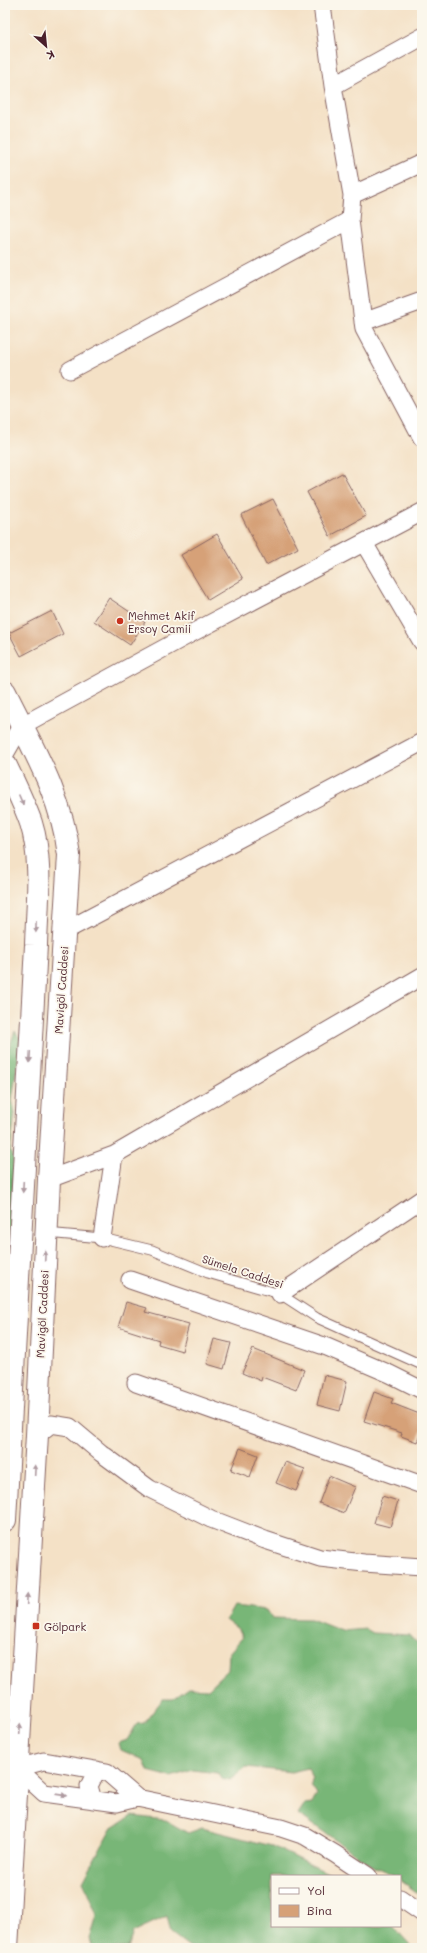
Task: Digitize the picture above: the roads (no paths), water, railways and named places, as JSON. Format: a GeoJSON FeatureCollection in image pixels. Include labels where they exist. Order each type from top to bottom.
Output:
{"type":"FeatureCollection","features":[{"type":"Feature","properties":{"kind":"main road","name":"Mavigöl Caddesi"},"geometry":{"type":"LineString","coordinates":[[5,692],[54,795],[66,832],[69,855],[46,1233],[37,1435],[11,1768],[7,1948]]}},
{"type":"Feature","properties":{"kind":"main road"},"geometry":{"type":"LineString","coordinates":[[5,764],[31,823],[36,844],[38,869],[36,953],[5,1520]]}},
{"type":"Feature","properties":{"kind":"street"},"geometry":{"type":"LineString","coordinates":[[322,5],[333,86],[352,195],[350,220],[364,329],[422,438]]}},
{"type":"Feature","properties":{"kind":"street"},"geometry":{"type":"LineString","coordinates":[[333,86],[422,37]]}},
{"type":"Feature","properties":{"kind":"street"},"geometry":{"type":"LineString","coordinates":[[352,195],[422,163]]}},
{"type":"Feature","properties":{"kind":"street"},"geometry":{"type":"LineString","coordinates":[[70,370],[350,220]]}},
{"type":"Feature","properties":{"kind":"street"},"geometry":{"type":"LineString","coordinates":[[363,322],[422,301]]}},
{"type":"Feature","properties":{"kind":"street"},"geometry":{"type":"LineString","coordinates":[[5,754],[21,726],[192,633],[422,512]]}},
{"type":"Feature","properties":{"kind":"street"},"geometry":{"type":"LineString","coordinates":[[364,543],[422,642]]}},
{"type":"Feature","properties":{"kind":"street"},"geometry":{"type":"LineString","coordinates":[[65,931],[422,742]]}},
{"type":"Feature","properties":{"kind":"street"},"geometry":{"type":"LineString","coordinates":[[49,1179],[114,1155],[422,976]]}},
{"type":"Feature","properties":{"kind":"street"},"geometry":{"type":"LineString","coordinates":[[102,1238],[114,1155]]}},
{"type":"Feature","properties":{"kind":"street"},"geometry":{"type":"LineString","coordinates":[[280,1294],[422,1199]]}},
{"type":"Feature","properties":{"kind":"street"},"geometry":{"type":"LineString","coordinates":[[130,1280],[327,1347],[390,1374],[422,1390]]}},
{"type":"Feature","properties":{"kind":"street"},"geometry":{"type":"LineString","coordinates":[[136,1383],[422,1485]]}},
{"type":"Feature","properties":{"kind":"street"},"geometry":{"type":"LineString","coordinates":[[37,1435],[51,1424],[70,1427],[101,1453],[150,1489],[210,1519],[265,1540],[320,1558],[422,1567]]}},
{"type":"Feature","properties":{"kind":"street"},"geometry":{"type":"LineString","coordinates":[[11,1768],[44,1761],[107,1772],[137,1798]]}},
{"type":"Feature","properties":{"kind":"street"},"geometry":{"type":"LineString","coordinates":[[11,1768],[44,1793],[117,1803],[137,1798],[281,1828],[305,1836],[366,1875]]}},
{"type":"Feature","properties":{"kind":"street"},"geometry":{"type":"LineString","coordinates":[[93,1800],[89,1786],[97,1770]]}},
{"type":"Feature","properties":{"kind":"street"},"geometry":{"type":"LineString","coordinates":[[401,1899],[422,1913]]}},
{"type":"Feature","properties":{"kind":"lane","name":"Sümela Caddesi"},"geometry":{"type":"LineString","coordinates":[[46,1233],[102,1238],[152,1250],[208,1273],[280,1294],[317,1318],[422,1365]]}},
{"type":"Feature","properties":{"kind":"place","name":"Mehmet Akif Ersoy Camii"},"geometry":{"type":"Point","coordinates":[120,621]}},
{"type":"Feature","properties":{"kind":"place","name":"Gölpark"},"geometry":{"type":"Point","coordinates":[36,1626]}}]}
